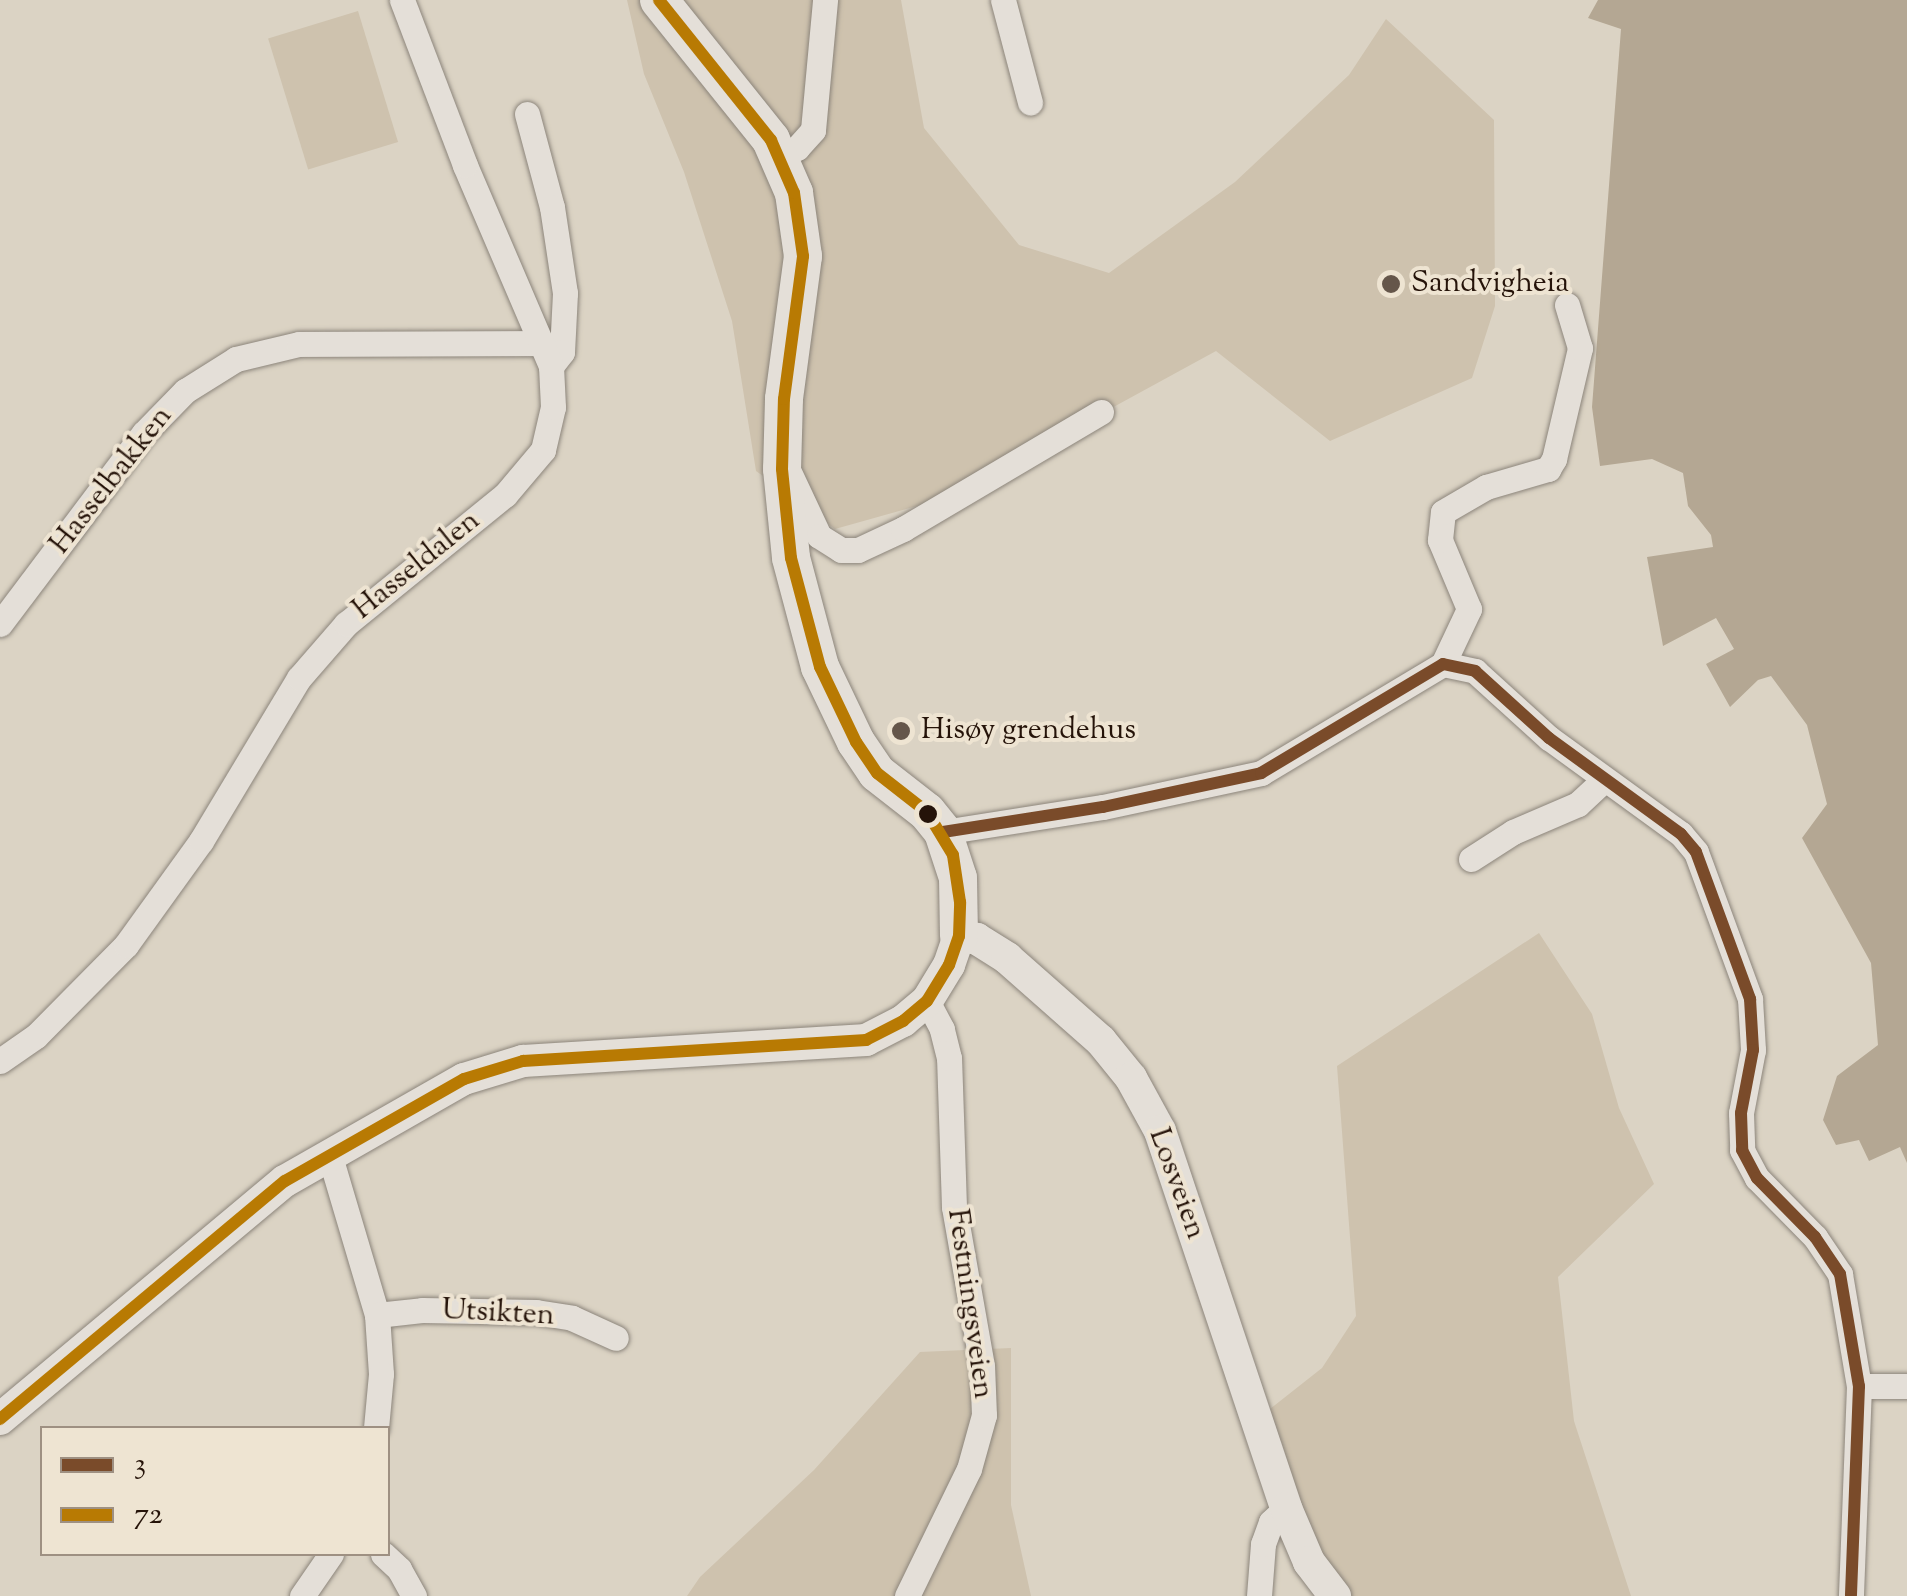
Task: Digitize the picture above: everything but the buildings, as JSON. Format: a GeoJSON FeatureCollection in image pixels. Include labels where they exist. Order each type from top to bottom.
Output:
{"type":"FeatureCollection","features":[{"type":"Feature","properties":{"kind":"main road"},"geometry":{"type":"LineString","coordinates":[[658,0],[780,156],[794,193],[803,256],[784,399],[782,469],[791,558],[808,629],[837,708],[877,773],[927,812],[943,832],[958,878],[960,936]]}},
{"type":"Feature","properties":{"kind":"street","name":"Hasseldalen"},"geometry":{"type":"LineString","coordinates":[[0,1061],[36,1036],[126,945],[201,840],[299,678],[346,624],[505,495],[543,450],[553,407],[545,355],[402,0]]}},
{"type":"Feature","properties":{"kind":"street"},"geometry":{"type":"LineString","coordinates":[[780,156],[797,148],[813,130],[825,0]]}},
{"type":"Feature","properties":{"kind":"street"},"geometry":{"type":"LineString","coordinates":[[1002,0],[1030,102]]}},
{"type":"Feature","properties":{"kind":"street"},"geometry":{"type":"LineString","coordinates":[[527,114],[552,207],[565,293],[562,352],[545,355]]}},
{"type":"Feature","properties":{"kind":"street"},"geometry":{"type":"LineString","coordinates":[[943,832],[1103,807],[1261,773],[1444,664],[1470,609],[1440,540],[1443,512],[1486,487],[1548,468],[1554,459],[1580,348],[1567,306]]}},
{"type":"Feature","properties":{"kind":"street","name":"Hasselbakken"},"geometry":{"type":"LineString","coordinates":[[0,624],[144,434],[184,391],[236,358],[299,344],[545,355]]}},
{"type":"Feature","properties":{"kind":"street"},"geometry":{"type":"LineString","coordinates":[[782,469],[794,476],[818,536],[841,550],[858,550],[919,520],[1101,412]]}},
{"type":"Feature","properties":{"kind":"street"},"geometry":{"type":"LineString","coordinates":[[1444,664],[1475,670],[1603,781],[1681,834],[1696,852],[1750,999],[1753,1050],[1741,1113],[1742,1150],[1757,1178],[1815,1237],[1840,1274],[1859,1386],[1851,1596]]}},
{"type":"Feature","properties":{"kind":"street"},"geometry":{"type":"LineString","coordinates":[[1471,860],[1513,832],[1578,804],[1603,781]]}},
{"type":"Feature","properties":{"kind":"street"},"geometry":{"type":"LineString","coordinates":[[0,1419],[285,1181],[464,1079],[495,1067],[577,1057],[866,1040],[903,1021],[926,1000],[949,965],[960,936]]}},
{"type":"Feature","properties":{"kind":"street","name":"Losveien"},"geometry":{"type":"LineString","coordinates":[[960,936],[977,939],[1007,958],[1102,1041],[1131,1078],[1160,1131],[1286,1508],[1308,1562],[1335,1596]]}},
{"type":"Feature","properties":{"kind":"street","name":"Festningsveien"},"geometry":{"type":"LineString","coordinates":[[906,1596],[969,1468],[984,1415],[982,1366],[954,1207],[949,1058],[942,1028],[926,1000]]}},
{"type":"Feature","properties":{"kind":"street"},"geometry":{"type":"LineString","coordinates":[[329,1154],[377,1315],[380,1374],[376,1426]]}},
{"type":"Feature","properties":{"kind":"street","name":"Utsikten"},"geometry":{"type":"LineString","coordinates":[[377,1315],[422,1310],[536,1312],[572,1318],[616,1338]]}},
{"type":"Feature","properties":{"kind":"street"},"geometry":{"type":"LineString","coordinates":[[1859,1386],[1907,1386]]}},
{"type":"Feature","properties":{"kind":"street"},"geometry":{"type":"LineString","coordinates":[[1259,1596],[1263,1544],[1271,1522],[1286,1508]]}},
{"type":"Feature","properties":{"kind":"street"},"geometry":{"type":"LineString","coordinates":[[302,1596],[330,1556]]}},
{"type":"Feature","properties":{"kind":"street"},"geometry":{"type":"LineString","coordinates":[[385,1556],[400,1569],[414,1596]]}},
{"type":"Feature","properties":{"kind":"shaded area"},"geometry":{"type":"Polygon","coordinates":[[[627,0],[901,0],[924,128],[1019,245],[1109,273],[1235,182],[1349,75],[1386,19],[1494,120],[1495,306],[1472,378],[1330,441],[1216,351],[949,497],[835,529],[756,471],[732,321],[684,172],[644,74],[627,0]]]}},
{"type":"Feature","properties":{"kind":"shaded area"},"geometry":{"type":"Polygon","coordinates":[[[1598,0],[1907,0],[1907,1163],[1900,1147],[1869,1161],[1859,1140],[1836,1145],[1823,1120],[1837,1076],[1878,1045],[1871,963],[1802,838],[1827,804],[1807,725],[1771,676],[1758,680],[1730,707],[1706,664],[1734,649],[1716,618],[1663,646],[1647,557],[1713,547],[1711,535],[1688,506],[1683,473],[1652,459],[1600,466],[1592,407],[1621,29],[1588,18],[1598,0]]]}},
{"type":"Feature","properties":{"kind":"shaded area"},"geometry":{"type":"Polygon","coordinates":[[[358,11],[398,142],[308,169],[268,38],[358,11]]]}},
{"type":"Feature","properties":{"kind":"shaded area"},"geometry":{"type":"Polygon","coordinates":[[[1539,933],[1592,1014],[1619,1108],[1654,1184],[1558,1277],[1574,1421],[1631,1596],[1344,1596],[1312,1555],[1270,1409],[1322,1368],[1356,1316],[1337,1066],[1539,933]]]}},
{"type":"Feature","properties":{"kind":"shaded area"},"geometry":{"type":"Polygon","coordinates":[[[1011,1348],[1011,1505],[1031,1596],[687,1596],[700,1577],[814,1470],[920,1352],[1011,1348]]]}},
{"type":"Feature","properties":{"kind":"transit line","name":"72"},"geometry":{"type":"LineString","coordinates":[[0,1419],[285,1181],[464,1079],[523,1061],[866,1040],[903,1021],[927,1001],[949,965],[959,936],[960,902],[953,855],[927,812],[877,773],[856,742],[820,667],[791,558],[782,469],[784,399],[803,256],[794,193],[771,140],[659,0]]}},
{"type":"Feature","properties":{"kind":"transit line","name":"3"},"geometry":{"type":"LineString","coordinates":[[943,832],[1103,807],[1261,773],[1443,664],[1475,671],[1549,738],[1681,834],[1696,852],[1750,999],[1753,1050],[1741,1113],[1742,1150],[1757,1178],[1815,1237],[1840,1274],[1859,1386],[1851,1596]]}},
{"type":"Feature","properties":{"kind":"place","name":"Sandvigheia"},"geometry":{"type":"Point","coordinates":[1391,284]}},
{"type":"Feature","properties":{"kind":"place","name":"Hisøy grendehus"},"geometry":{"type":"Point","coordinates":[901,731]}}]}
